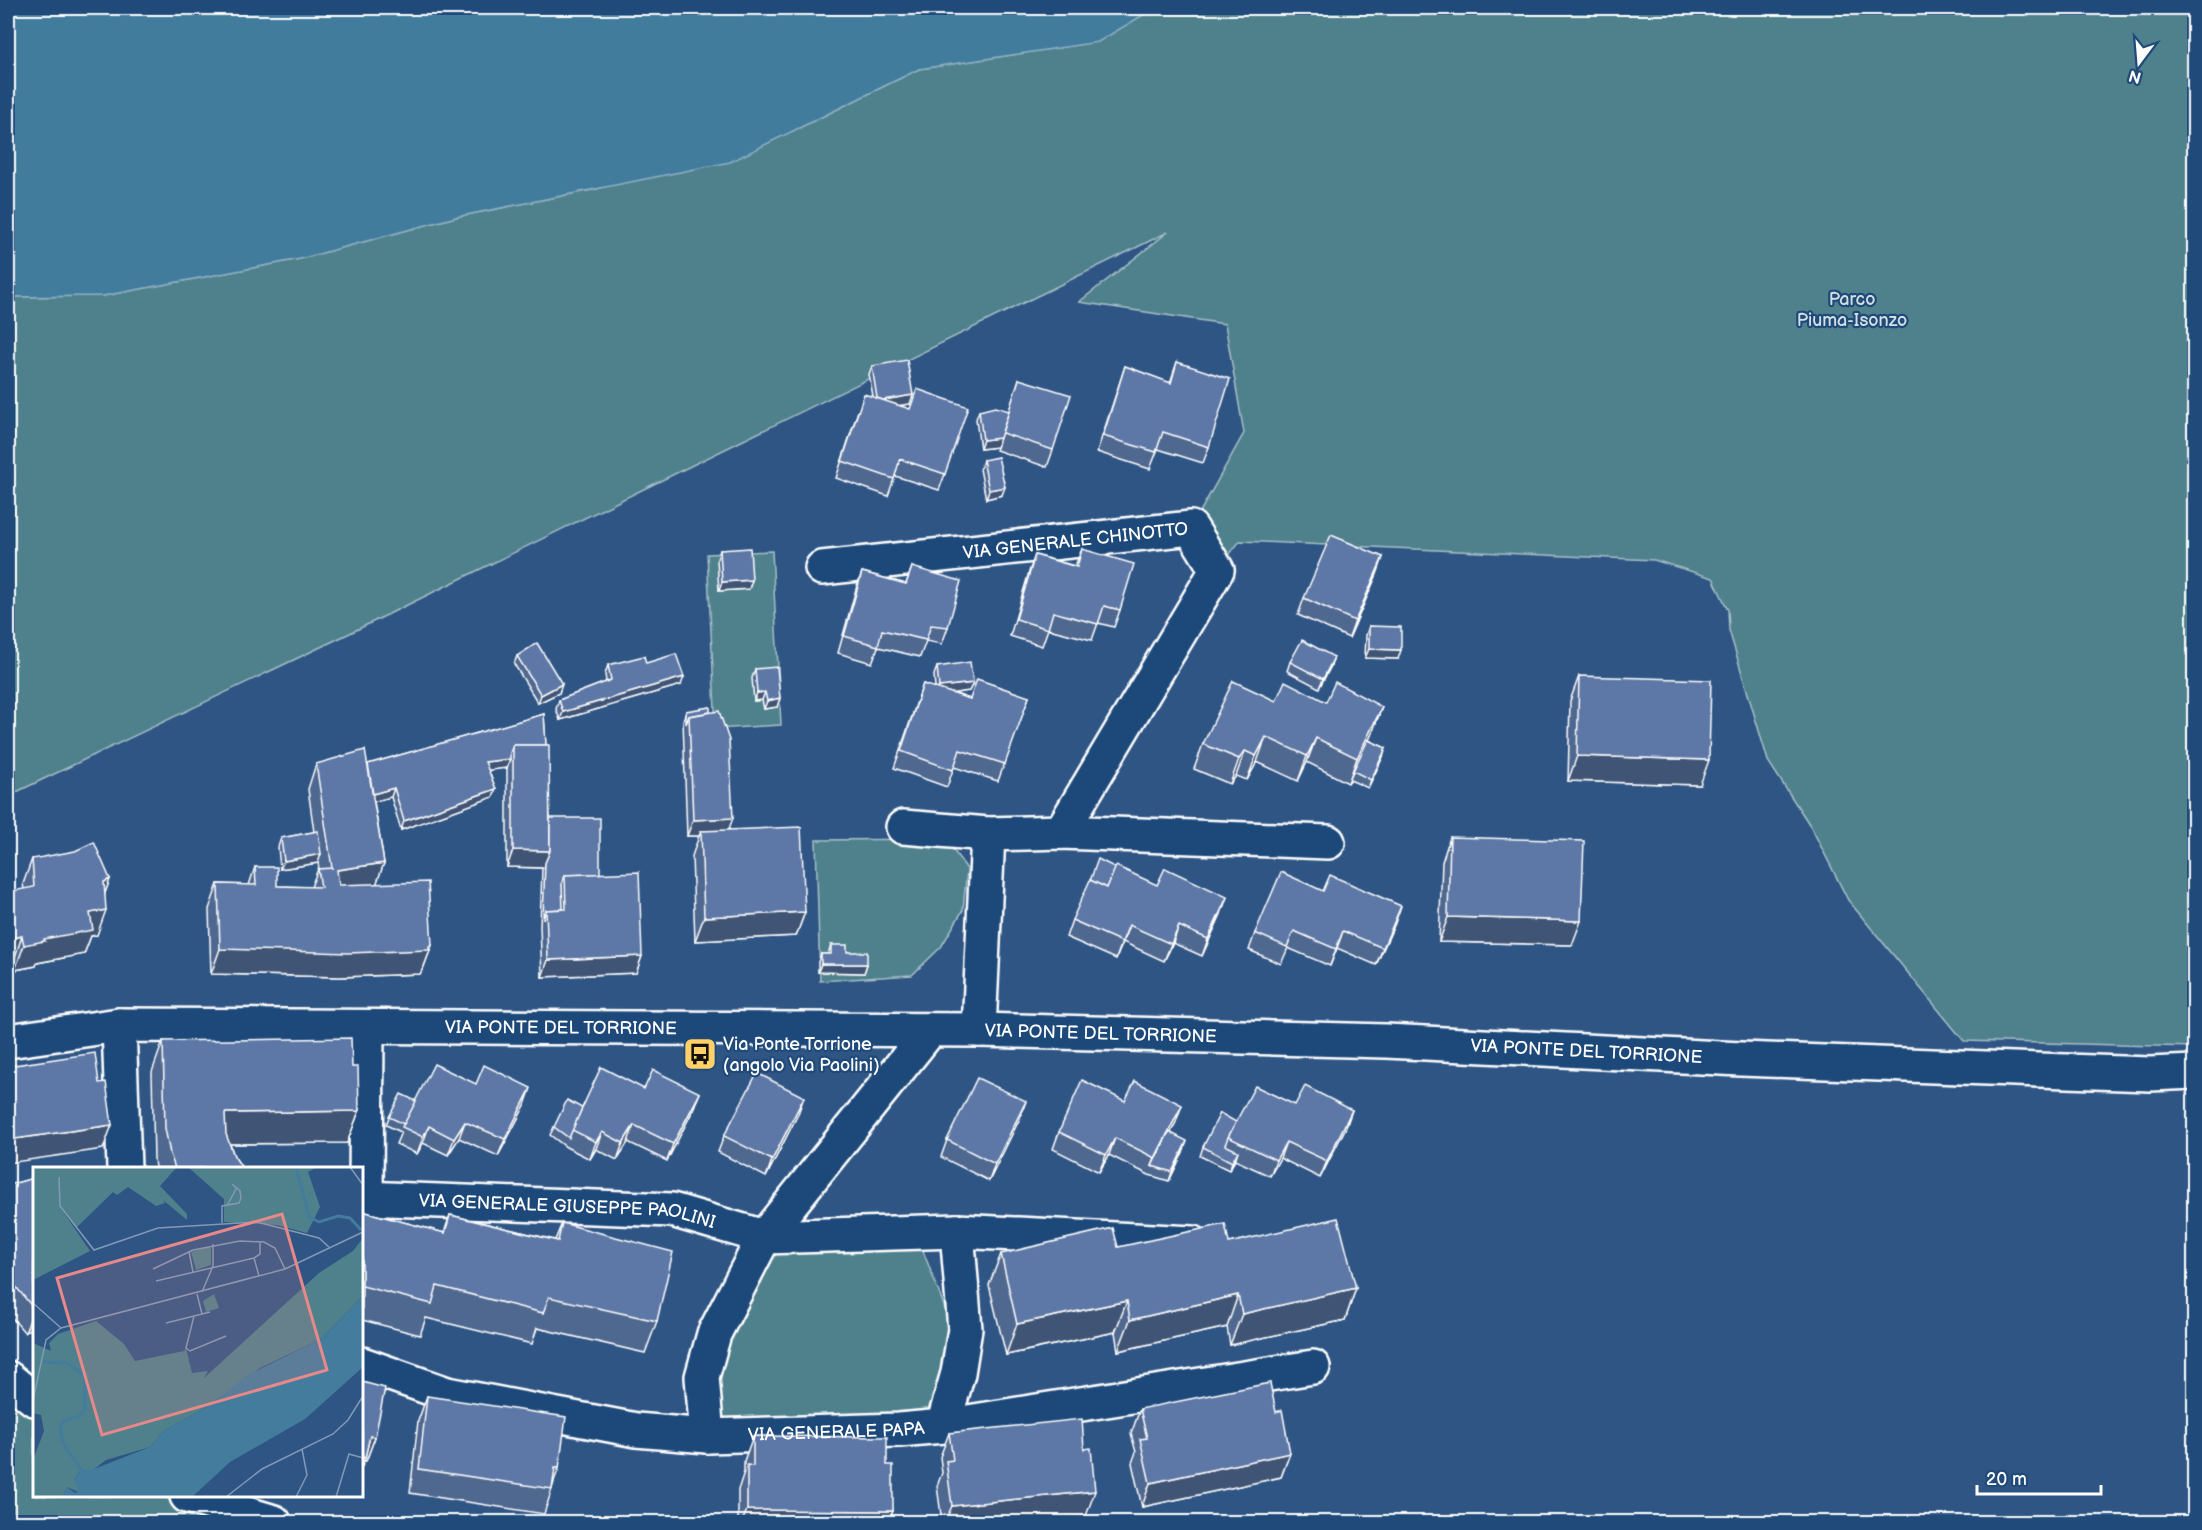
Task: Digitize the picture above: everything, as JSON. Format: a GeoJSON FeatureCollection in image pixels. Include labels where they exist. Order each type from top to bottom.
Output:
{"type":"FeatureCollection","features":[{"type":"Feature","properties":{"kind":"street","name":"VIA GENERALE CHINOTTO"},"geometry":{"type":"LineString","coordinates":[[822,568],[1191,528],[1217,570],[1061,832]]}},
{"type":"Feature","properties":{"kind":"street"},"geometry":{"type":"LineString","coordinates":[[903,826],[988,834],[1061,832],[1328,842]]}},
{"type":"Feature","properties":{"kind":"street"},"geometry":{"type":"LineString","coordinates":[[979,1030],[988,834]]}},
{"type":"Feature","properties":{"kind":"street"},"geometry":{"type":"LineString","coordinates":[[119,1025],[124,1167]]}},
{"type":"Feature","properties":{"kind":"street","name":"VIA PONTE DEL TORRIONE"},"geometry":{"type":"LineString","coordinates":[[8,1041],[119,1025],[979,1030],[1386,1041],[1741,1059],[2115,1072],[2194,1072]]}},
{"type":"Feature","properties":{"kind":"street","name":"VIA GENERALE GIUSEPPE PAOLINI"},"geometry":{"type":"LineString","coordinates":[[367,1027],[364,1198],[672,1210],[764,1237],[957,1231],[1219,1244]]}},
{"type":"Feature","properties":{"kind":"street"},"geometry":{"type":"LineString","coordinates":[[707,1436],[702,1377],[714,1334],[764,1237],[930,1030]]}},
{"type":"Feature","properties":{"kind":"street"},"geometry":{"type":"LineString","coordinates":[[943,1426],[958,1373],[965,1329],[957,1231]]}},
{"type":"Feature","properties":{"kind":"street","name":"VIA GENERALE PAPA"},"geometry":{"type":"LineString","coordinates":[[363,1364],[447,1394],[636,1430],[707,1436],[899,1430],[943,1426],[1313,1367]]}},
{"type":"Feature","properties":{"kind":"street"},"geometry":{"type":"LineString","coordinates":[[8,1378],[33,1398]]}},
{"type":"Feature","properties":{"kind":"street"},"geometry":{"type":"LineString","coordinates":[[190,1497],[274,1522]]}},
{"type":"Feature","properties":{"kind":"green space","name":"Parco Piuma-Isonzo"},"geometry":{"type":"Polygon","coordinates":[[[1155,8],[2194,8],[2194,1047],[1964,1041],[1848,900],[1811,827],[1768,761],[1729,630],[1728,610],[1713,578],[1654,560],[1240,541],[1217,570],[1191,528],[1244,433],[1225,324],[1079,302],[1168,232],[346,635],[8,796],[8,297],[103,296],[300,259],[456,217],[597,189],[799,128],[919,69],[1077,45],[1108,35],[1155,8]]]}},
{"type":"Feature","properties":{"kind":"green space"},"geometry":{"type":"Polygon","coordinates":[[[772,551],[781,725],[716,729],[707,554],[772,551]]]}},
{"type":"Feature","properties":{"kind":"green space"},"geometry":{"type":"Polygon","coordinates":[[[945,839],[967,869],[963,910],[941,947],[912,975],[820,981],[816,840],[945,839]]]}},
{"type":"Feature","properties":{"kind":"green space"},"geometry":{"type":"Polygon","coordinates":[[[922,1248],[949,1319],[942,1373],[924,1420],[726,1422],[711,1384],[723,1345],[770,1251],[922,1248]]]}},
{"type":"Feature","properties":{"kind":"green space"},"geometry":{"type":"Polygon","coordinates":[[[8,1381],[33,1403],[33,1497],[164,1497],[229,1522],[8,1522],[8,1381]]]}},
{"type":"Feature","properties":{"kind":"water"},"geometry":{"type":"Polygon","coordinates":[[[8,8],[1155,8],[1098,42],[919,69],[730,162],[456,217],[300,259],[103,296],[8,297],[8,8]]]}},
{"type":"Feature","properties":{"kind":"building"},"geometry":{"type":"Polygon","coordinates":[[[907,360],[913,395],[883,400],[877,398],[872,366],[907,360]]]}},
{"type":"Feature","properties":{"kind":"building"},"geometry":{"type":"Polygon","coordinates":[[[1177,362],[1230,379],[1209,447],[1163,432],[1156,452],[1103,436],[1125,366],[1171,383],[1177,362]]]}},
{"type":"Feature","properties":{"kind":"building"},"geometry":{"type":"Polygon","coordinates":[[[1019,379],[1071,395],[1053,450],[1002,433],[1019,379]]]}},
{"type":"Feature","properties":{"kind":"building"},"geometry":{"type":"Polygon","coordinates":[[[917,389],[968,407],[945,474],[900,459],[894,479],[842,461],[864,394],[910,409],[917,389]]]}},
{"type":"Feature","properties":{"kind":"building"},"geometry":{"type":"Polygon","coordinates":[[[995,407],[1009,411],[1000,438],[983,440],[979,411],[995,407]]]}},
{"type":"Feature","properties":{"kind":"building"},"geometry":{"type":"Polygon","coordinates":[[[998,457],[1005,487],[989,490],[983,460],[998,457]]]}},
{"type":"Feature","properties":{"kind":"building"},"geometry":{"type":"Polygon","coordinates":[[[1331,535],[1383,557],[1355,621],[1304,598],[1331,535]]]}},
{"type":"Feature","properties":{"kind":"building"},"geometry":{"type":"Polygon","coordinates":[[[750,548],[752,580],[722,582],[720,550],[750,548]]]}},
{"type":"Feature","properties":{"kind":"building"},"geometry":{"type":"Polygon","coordinates":[[[1082,549],[1134,564],[1120,610],[1104,606],[1098,624],[1053,612],[1048,629],[1016,619],[1035,555],[1077,567],[1082,549]]]}},
{"type":"Feature","properties":{"kind":"building"},"geometry":{"type":"Polygon","coordinates":[[[912,567],[961,581],[948,627],[931,625],[926,640],[882,630],[878,646],[844,636],[862,572],[906,584],[912,567]]]}},
{"type":"Feature","properties":{"kind":"building"},"geometry":{"type":"Polygon","coordinates":[[[1369,626],[1401,627],[1401,650],[1369,649],[1369,626]]]}},
{"type":"Feature","properties":{"kind":"building"},"geometry":{"type":"Polygon","coordinates":[[[1302,640],[1334,657],[1323,679],[1290,662],[1302,640]]]}},
{"type":"Feature","properties":{"kind":"building"},"geometry":{"type":"Polygon","coordinates":[[[537,643],[562,684],[541,695],[517,656],[537,643]]]}},
{"type":"Feature","properties":{"kind":"building"},"geometry":{"type":"Polygon","coordinates":[[[676,654],[684,677],[563,712],[559,700],[611,680],[608,665],[644,656],[646,663],[676,654]]]}},
{"type":"Feature","properties":{"kind":"building"},"geometry":{"type":"Polygon","coordinates":[[[970,662],[973,683],[939,687],[937,667],[970,662]]]}},
{"type":"Feature","properties":{"kind":"building"},"geometry":{"type":"Polygon","coordinates":[[[777,667],[780,698],[767,701],[765,692],[757,693],[755,669],[777,667]]]}},
{"type":"Feature","properties":{"kind":"building"},"geometry":{"type":"Polygon","coordinates":[[[1579,676],[1711,680],[1709,760],[1577,756],[1579,676]]]}},
{"type":"Feature","properties":{"kind":"building"},"geometry":{"type":"Polygon","coordinates":[[[977,679],[1029,697],[1005,764],[960,750],[953,770],[901,751],[923,684],[970,699],[977,679]]]}},
{"type":"Feature","properties":{"kind":"building"},"geometry":{"type":"Polygon","coordinates":[[[1233,681],[1276,701],[1285,681],[1326,702],[1335,682],[1382,707],[1357,758],[1316,738],[1307,756],[1266,737],[1256,756],[1245,751],[1239,759],[1203,744],[1233,681]]]}},
{"type":"Feature","properties":{"kind":"building"},"geometry":{"type":"Polygon","coordinates":[[[710,707],[710,712],[689,716],[686,724],[686,711],[710,707]]]}},
{"type":"Feature","properties":{"kind":"building"},"geometry":{"type":"Polygon","coordinates":[[[719,711],[729,740],[733,818],[693,820],[689,716],[719,711]]]}},
{"type":"Feature","properties":{"kind":"building"},"geometry":{"type":"Polygon","coordinates":[[[544,714],[546,745],[513,745],[510,759],[485,762],[496,789],[404,821],[394,788],[373,794],[368,764],[544,714]]]}},
{"type":"Feature","properties":{"kind":"building"},"geometry":{"type":"Polygon","coordinates":[[[1368,740],[1386,748],[1371,780],[1353,771],[1368,740]]]}},
{"type":"Feature","properties":{"kind":"building"},"geometry":{"type":"Polygon","coordinates":[[[513,745],[549,745],[550,851],[513,850],[513,745]]]}},
{"type":"Feature","properties":{"kind":"building"},"geometry":{"type":"Polygon","coordinates":[[[365,750],[384,863],[337,870],[339,885],[428,882],[432,945],[429,946],[429,950],[348,953],[220,949],[218,884],[256,885],[255,867],[277,867],[277,886],[321,887],[318,869],[332,868],[316,764],[365,750]]]}},
{"type":"Feature","properties":{"kind":"building"},"geometry":{"type":"Polygon","coordinates":[[[550,818],[600,818],[600,874],[565,875],[562,884],[563,909],[546,910],[543,919],[545,863],[550,851],[550,818]]]}},
{"type":"Feature","properties":{"kind":"building"},"geometry":{"type":"Polygon","coordinates":[[[801,827],[805,912],[704,917],[701,831],[801,827]]]}},
{"type":"Feature","properties":{"kind":"building"},"geometry":{"type":"Polygon","coordinates":[[[318,831],[321,854],[284,861],[281,838],[318,831]]]}},
{"type":"Feature","properties":{"kind":"building"},"geometry":{"type":"Polygon","coordinates":[[[1450,837],[1584,841],[1581,921],[1448,917],[1450,837]]]}},
{"type":"Feature","properties":{"kind":"building"},"geometry":{"type":"Polygon","coordinates":[[[94,842],[110,879],[104,882],[106,910],[90,913],[93,930],[24,945],[22,936],[8,939],[8,892],[34,887],[32,859],[75,851],[94,842]]]}},
{"type":"Feature","properties":{"kind":"building"},"geometry":{"type":"Polygon","coordinates":[[[1098,859],[1116,868],[1107,888],[1090,880],[1098,859]]]}},
{"type":"Feature","properties":{"kind":"building"},"geometry":{"type":"Polygon","coordinates":[[[1116,866],[1157,885],[1165,868],[1227,897],[1208,939],[1179,926],[1171,944],[1129,925],[1122,942],[1072,920],[1090,880],[1107,888],[1116,866]]]}},
{"type":"Feature","properties":{"kind":"building"},"geometry":{"type":"Polygon","coordinates":[[[639,872],[642,956],[548,960],[546,910],[566,909],[565,875],[639,872]]]}},
{"type":"Feature","properties":{"kind":"building"},"geometry":{"type":"Polygon","coordinates":[[[1281,872],[1323,891],[1330,875],[1401,906],[1383,948],[1343,931],[1336,949],[1294,931],[1287,947],[1255,933],[1281,872]]]}},
{"type":"Feature","properties":{"kind":"building"},"geometry":{"type":"Polygon","coordinates":[[[831,945],[847,945],[847,952],[867,952],[867,964],[821,964],[821,954],[831,954],[831,945]]]}},
{"type":"Feature","properties":{"kind":"building"},"geometry":{"type":"Polygon","coordinates":[[[351,1038],[352,1067],[358,1067],[359,1111],[225,1113],[226,1134],[234,1156],[241,1167],[175,1167],[165,1128],[163,1041],[351,1038]]]}},
{"type":"Feature","properties":{"kind":"building"},"geometry":{"type":"Polygon","coordinates":[[[95,1053],[99,1083],[106,1082],[112,1125],[8,1140],[8,1066],[95,1053]]]}},
{"type":"Feature","properties":{"kind":"building"},"geometry":{"type":"Polygon","coordinates":[[[434,1064],[476,1084],[484,1065],[531,1088],[505,1139],[465,1122],[454,1139],[429,1126],[423,1137],[402,1127],[434,1064]]]}},
{"type":"Feature","properties":{"kind":"building"},"geometry":{"type":"Polygon","coordinates":[[[601,1067],[644,1089],[653,1070],[700,1093],[673,1144],[634,1125],[623,1143],[602,1132],[596,1142],[572,1130],[601,1067]]]}},
{"type":"Feature","properties":{"kind":"building"},"geometry":{"type":"Polygon","coordinates":[[[757,1073],[804,1097],[772,1160],[724,1136],[757,1073]]]}},
{"type":"Feature","properties":{"kind":"building"},"geometry":{"type":"Polygon","coordinates":[[[977,1078],[1026,1101],[995,1164],[947,1140],[977,1078]]]}},
{"type":"Feature","properties":{"kind":"building"},"geometry":{"type":"Polygon","coordinates":[[[1082,1080],[1125,1101],[1135,1081],[1182,1105],[1155,1158],[1115,1138],[1106,1155],[1059,1132],[1082,1080]]]}},
{"type":"Feature","properties":{"kind":"building"},"geometry":{"type":"Polygon","coordinates":[[[1255,1086],[1295,1105],[1305,1086],[1352,1110],[1327,1161],[1286,1142],[1276,1160],[1228,1137],[1255,1086]]]}},
{"type":"Feature","properties":{"kind":"building"},"geometry":{"type":"Polygon","coordinates":[[[401,1094],[416,1101],[404,1124],[389,1117],[401,1094]]]}},
{"type":"Feature","properties":{"kind":"building"},"geometry":{"type":"Polygon","coordinates":[[[567,1100],[582,1108],[569,1138],[554,1127],[567,1100]]]}},
{"type":"Feature","properties":{"kind":"building"},"geometry":{"type":"Polygon","coordinates":[[[1220,1113],[1236,1122],[1225,1145],[1238,1151],[1232,1162],[1203,1147],[1220,1113]]]}},
{"type":"Feature","properties":{"kind":"building"},"geometry":{"type":"Polygon","coordinates":[[[1169,1132],[1187,1141],[1172,1172],[1152,1166],[1169,1132]]]}},
{"type":"Feature","properties":{"kind":"building"},"geometry":{"type":"Polygon","coordinates":[[[33,1178],[33,1308],[8,1277],[8,1185],[33,1178]]]}},
{"type":"Feature","properties":{"kind":"building"},"geometry":{"type":"Polygon","coordinates":[[[363,1211],[445,1233],[450,1215],[558,1241],[562,1223],[673,1252],[657,1321],[549,1297],[543,1313],[437,1286],[432,1304],[363,1286],[363,1211]]]}},
{"type":"Feature","properties":{"kind":"building"},"geometry":{"type":"Polygon","coordinates":[[[1338,1218],[1356,1288],[1242,1314],[1238,1295],[1130,1320],[1127,1301],[1017,1324],[1001,1254],[1113,1228],[1118,1247],[1225,1224],[1229,1243],[1338,1218]]]}},
{"type":"Feature","properties":{"kind":"building"},"geometry":{"type":"Polygon","coordinates":[[[363,1382],[385,1388],[375,1437],[370,1436],[365,1458],[363,1457],[363,1382]]]}},
{"type":"Feature","properties":{"kind":"building"},"geometry":{"type":"Polygon","coordinates":[[[1270,1383],[1276,1412],[1282,1410],[1290,1453],[1150,1483],[1140,1439],[1147,1438],[1140,1409],[1270,1383]]]}},
{"type":"Feature","properties":{"kind":"building"},"geometry":{"type":"Polygon","coordinates":[[[427,1396],[566,1417],[559,1468],[555,1468],[552,1489],[419,1469],[427,1396]]]}},
{"type":"Feature","properties":{"kind":"building"},"geometry":{"type":"Polygon","coordinates":[[[1082,1419],[1084,1449],[1091,1448],[1095,1491],[952,1506],[946,1461],[953,1460],[949,1433],[1082,1419]]]}},
{"type":"Feature","properties":{"kind":"building"},"geometry":{"type":"Polygon","coordinates":[[[753,1436],[887,1437],[887,1465],[893,1465],[893,1511],[747,1510],[747,1465],[753,1466],[753,1436]]]}},
{"type":"Feature","properties":{"kind":"place","name":"Via Ponte Torrione (angolo Via Paolini)"},"geometry":{"type":"Point","coordinates":[700,1054]}}]}
